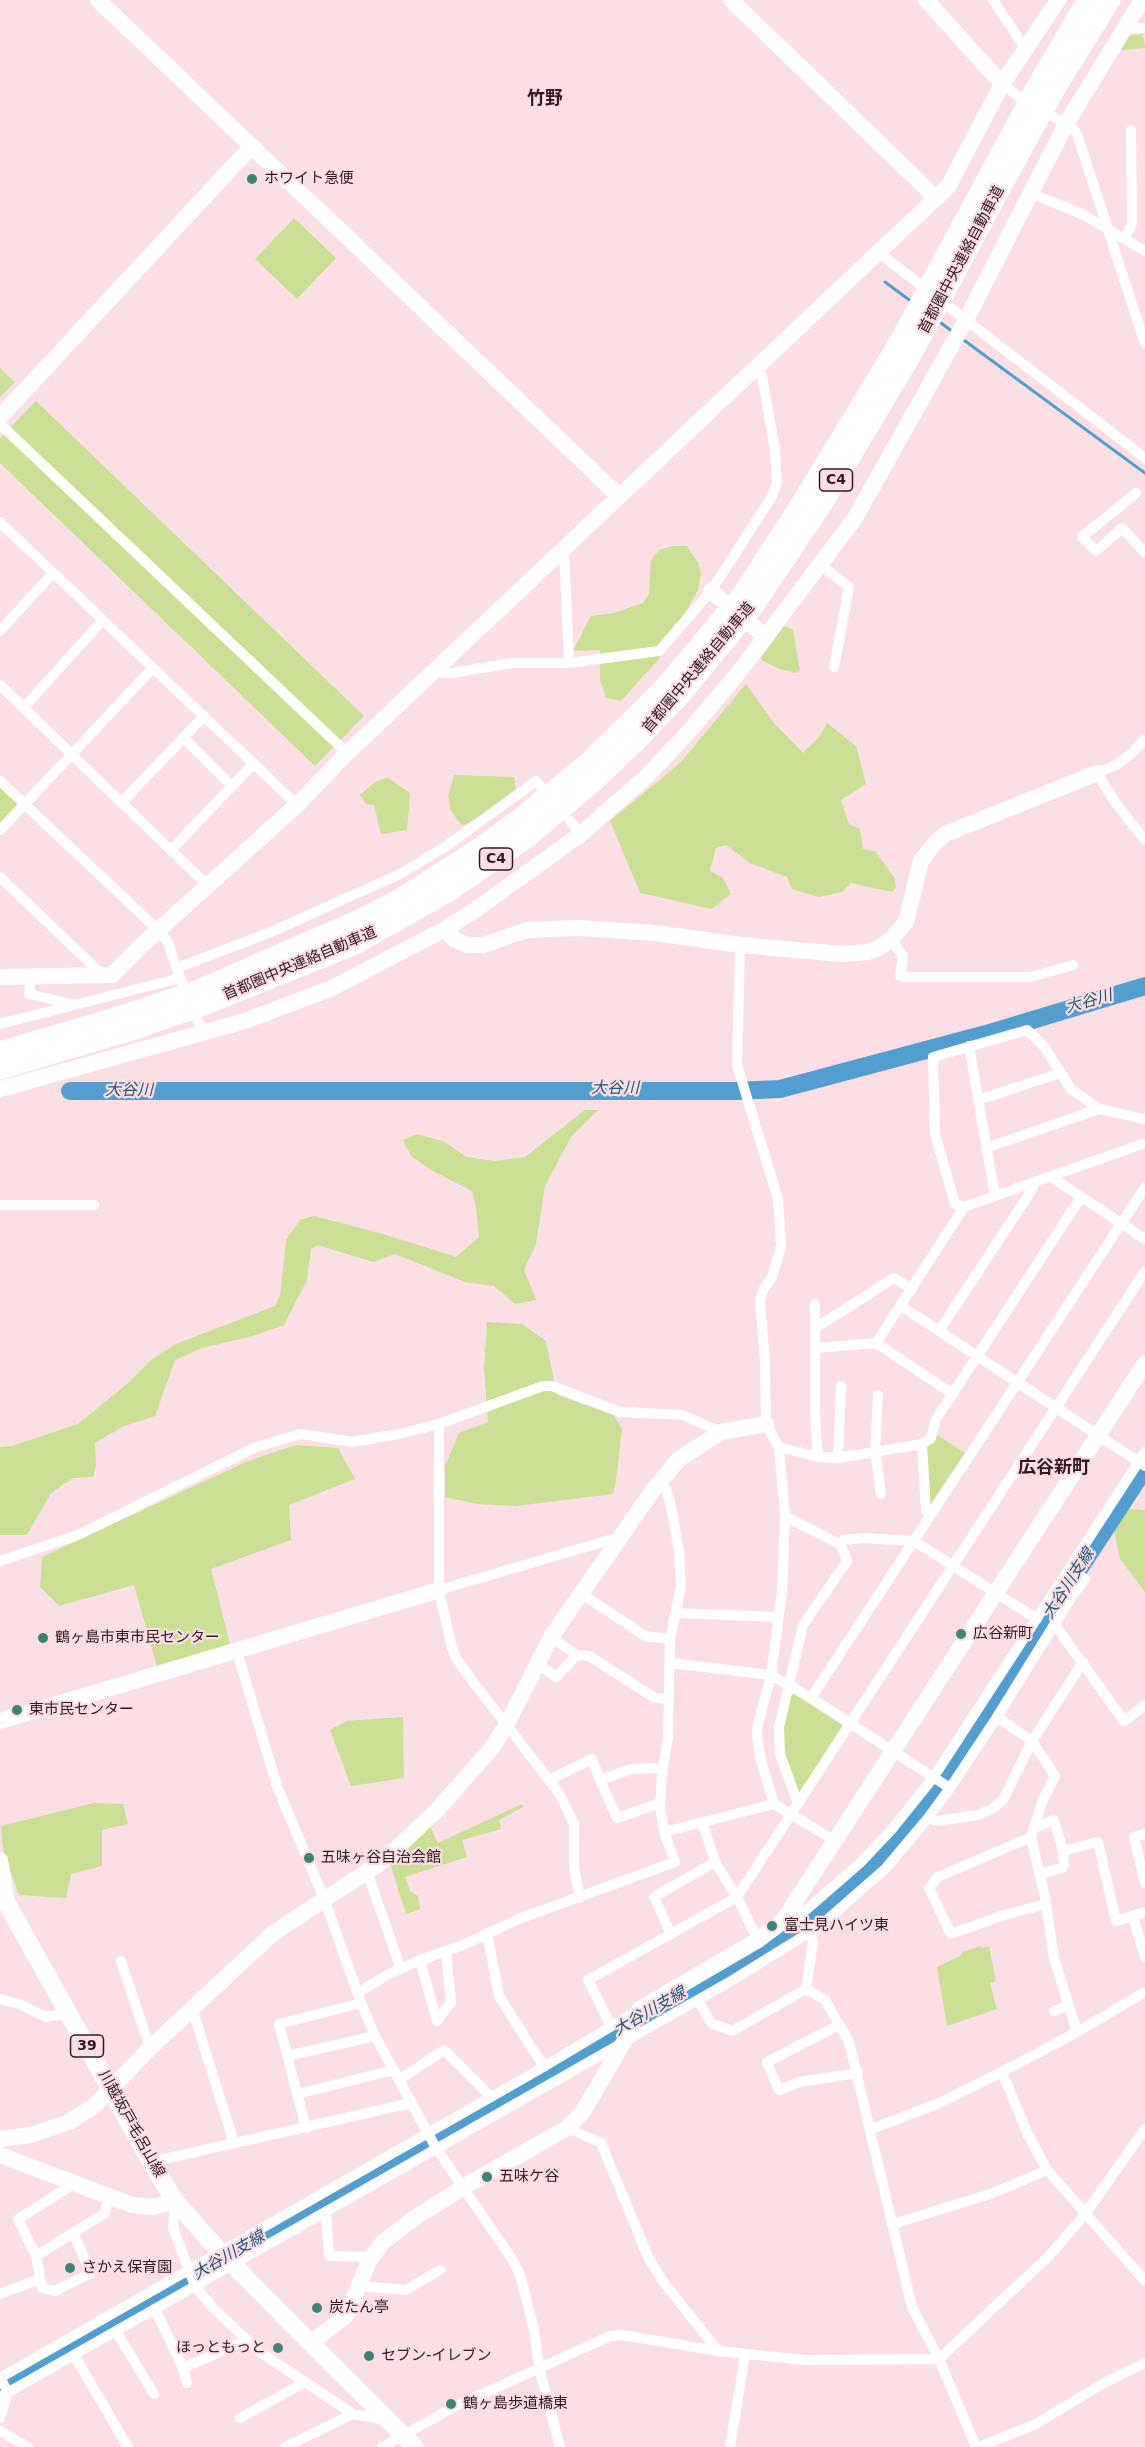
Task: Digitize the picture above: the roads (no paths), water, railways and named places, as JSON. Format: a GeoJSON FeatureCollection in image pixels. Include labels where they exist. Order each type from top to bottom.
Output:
{"type":"FeatureCollection","features":[{"type":"Feature","properties":{"kind":"highway","name":"首都圏中央連絡自動車道"},"geometry":{"type":"LineString","coordinates":[[0,1069],[128,1031],[199,998],[355,944],[449,891],[493,862],[567,804],[626,752],[680,695],[728,625],[820,507],[960,246],[1040,81],[1088,0]]}},
{"type":"Feature","properties":{"kind":"highway","name":"首都圏中央連絡自動車道"},"geometry":{"type":"LineString","coordinates":[[960,246],[1110,0]]}},
{"type":"Feature","properties":{"kind":"highway","name":"首都圏中央連絡自動車道"},"geometry":{"type":"LineString","coordinates":[[0,1052],[125,1015],[199,998]]}},
{"type":"Feature","properties":{"kind":"main road","name":"川越坂戸毛呂山線"},"geometry":{"type":"LineString","coordinates":[[4,1898],[175,2201],[227,2259]]}},
{"type":"Feature","properties":{"kind":"main road","name":"39"},"geometry":{"type":"LineString","coordinates":[[227,2259],[408,2441]]}},
{"type":"Feature","properties":{"kind":"street"},"geometry":{"type":"LineString","coordinates":[[98,0],[619,496]]}},
{"type":"Feature","properties":{"kind":"street"},"geometry":{"type":"LineString","coordinates":[[731,0],[936,198]]}},
{"type":"Feature","properties":{"kind":"street"},"geometry":{"type":"LineString","coordinates":[[926,0],[1002,84],[1019,97]]}},
{"type":"Feature","properties":{"kind":"street"},"geometry":{"type":"LineString","coordinates":[[993,0],[1025,48]]}},
{"type":"Feature","properties":{"kind":"street"},"geometry":{"type":"LineString","coordinates":[[0,977],[105,977],[112,975],[158,930],[297,805],[432,673],[949,185],[1002,84],[1058,0]]}},
{"type":"Feature","properties":{"kind":"street"},"geometry":{"type":"LineString","coordinates":[[0,1089],[203,1033],[275,1011],[332,988],[445,929],[520,879],[575,827],[648,775],[692,728],[739,672],[855,518],[966,320],[1030,193],[1059,120],[1143,2]]}},
{"type":"Feature","properties":{"kind":"street"},"geometry":{"type":"LineString","coordinates":[[1125,28],[1145,28]]}},
{"type":"Feature","properties":{"kind":"street"},"geometry":{"type":"LineString","coordinates":[[1059,120],[1077,134],[1145,344]]}},
{"type":"Feature","properties":{"kind":"street"},"geometry":{"type":"LineString","coordinates":[[1124,239],[1132,224],[1131,130]]}},
{"type":"Feature","properties":{"kind":"street"},"geometry":{"type":"LineString","coordinates":[[0,417],[251,147]]}},
{"type":"Feature","properties":{"kind":"street"},"geometry":{"type":"LineString","coordinates":[[1030,193],[1082,214],[1145,251]]}},
{"type":"Feature","properties":{"kind":"street"},"geometry":{"type":"LineString","coordinates":[[878,252],[1145,458]]}},
{"type":"Feature","properties":{"kind":"street"},"geometry":{"type":"LineString","coordinates":[[432,673],[453,673],[512,663],[570,663],[658,651],[711,591],[771,498],[777,483],[775,450],[758,365]]}},
{"type":"Feature","properties":{"kind":"street"},"geometry":{"type":"LineString","coordinates":[[0,424],[348,753]]}},
{"type":"Feature","properties":{"kind":"street"},"geometry":{"type":"LineString","coordinates":[[1136,493],[1082,537],[1096,551],[1122,528],[1145,553]]}},
{"type":"Feature","properties":{"kind":"street"},"geometry":{"type":"LineString","coordinates":[[1,526],[297,805]]}},
{"type":"Feature","properties":{"kind":"street"},"geometry":{"type":"LineString","coordinates":[[564,548],[570,663]]}},
{"type":"Feature","properties":{"kind":"street"},"geometry":{"type":"LineString","coordinates":[[819,564],[849,587],[834,667]]}},
{"type":"Feature","properties":{"kind":"street"},"geometry":{"type":"LineString","coordinates":[[0,631],[53,573]]}},
{"type":"Feature","properties":{"kind":"street"},"geometry":{"type":"LineString","coordinates":[[711,591],[765,636]]}},
{"type":"Feature","properties":{"kind":"street"},"geometry":{"type":"LineString","coordinates":[[24,707],[103,620]]}},
{"type":"Feature","properties":{"kind":"street"},"geometry":{"type":"LineString","coordinates":[[0,830],[153,668]]}},
{"type":"Feature","properties":{"kind":"street"},"geometry":{"type":"LineString","coordinates":[[0,685],[208,886]]}},
{"type":"Feature","properties":{"kind":"street"},"geometry":{"type":"LineString","coordinates":[[122,802],[204,716]]}},
{"type":"Feature","properties":{"kind":"street"},"geometry":{"type":"LineString","coordinates":[[183,738],[232,786]]}},
{"type":"Feature","properties":{"kind":"street"},"geometry":{"type":"LineString","coordinates":[[445,929],[455,940],[467,945],[483,945],[527,930],[557,927],[656,933],[740,945],[858,954],[879,948],[891,939],[906,922],[921,861],[945,834],[1116,765],[1145,739]]}},
{"type":"Feature","properties":{"kind":"street"},"geometry":{"type":"LineString","coordinates":[[171,850],[254,763]]}},
{"type":"Feature","properties":{"kind":"street"},"geometry":{"type":"LineString","coordinates":[[1097,773],[1115,802],[1145,840]]}},
{"type":"Feature","properties":{"kind":"street"},"geometry":{"type":"LineString","coordinates":[[0,781],[168,942],[203,1033]]}},
{"type":"Feature","properties":{"kind":"street"},"geometry":{"type":"LineString","coordinates":[[0,1024],[179,973],[400,874],[448,845],[536,781],[544,791]]}},
{"type":"Feature","properties":{"kind":"street"},"geometry":{"type":"LineString","coordinates":[[0,877],[105,977]]}},
{"type":"Feature","properties":{"kind":"street"},"geometry":{"type":"LineString","coordinates":[[891,939],[903,956],[900,976],[906,977],[1031,977],[1074,965]]}},
{"type":"Feature","properties":{"kind":"street"},"geometry":{"type":"LineString","coordinates":[[740,945],[736,1065],[778,1199],[780,1234],[778,1262],[772,1277],[764,1288],[760,1301],[765,1362],[766,1424],[779,1447],[785,1516],[782,1592],[771,1675],[757,1734],[760,1757],[774,1804]]}},
{"type":"Feature","properties":{"kind":"street"},"geometry":{"type":"LineString","coordinates":[[31,978],[29,994],[75,1004]]}},
{"type":"Feature","properties":{"kind":"street"},"geometry":{"type":"LineString","coordinates":[[964,1207],[956,1204],[935,1134],[933,1057],[1027,1030],[1043,1046],[1071,1089],[1098,1109],[1145,1119]]}},
{"type":"Feature","properties":{"kind":"street"},"geometry":{"type":"LineString","coordinates":[[969,1046],[995,1196]]}},
{"type":"Feature","properties":{"kind":"street"},"geometry":{"type":"LineString","coordinates":[[978,1100],[1060,1073]]}},
{"type":"Feature","properties":{"kind":"street"},"geometry":{"type":"LineString","coordinates":[[986,1148],[1098,1109]]}},
{"type":"Feature","properties":{"kind":"street"},"geometry":{"type":"LineString","coordinates":[[876,1343],[964,1207],[1145,1143]]}},
{"type":"Feature","properties":{"kind":"street"},"geometry":{"type":"LineString","coordinates":[[1053,1176],[1145,1239]]}},
{"type":"Feature","properties":{"kind":"street"},"geometry":{"type":"LineString","coordinates":[[939,1331],[1033,1188],[1031,1184]]}},
{"type":"Feature","properties":{"kind":"street"},"geometry":{"type":"LineString","coordinates":[[812,1698],[1145,1187]]}},
{"type":"Feature","properties":{"kind":"street"},"geometry":{"type":"LineString","coordinates":[[779,1447],[818,1457],[838,1458],[922,1444],[932,1438],[936,1419],[1082,1197]]}},
{"type":"Feature","properties":{"kind":"street"},"geometry":{"type":"LineString","coordinates":[[0,1205],[94,1205]]}},
{"type":"Feature","properties":{"kind":"street"},"geometry":{"type":"LineString","coordinates":[[611,2026],[588,1980],[737,1897],[1145,1271]]}},
{"type":"Feature","properties":{"kind":"street"},"geometry":{"type":"LineString","coordinates":[[815,1328],[894,1278],[912,1289]]}},
{"type":"Feature","properties":{"kind":"street"},"geometry":{"type":"LineString","coordinates":[[815,1304],[818,1457]]}},
{"type":"Feature","properties":{"kind":"street"},"geometry":{"type":"LineString","coordinates":[[0,2418],[4,2394],[0,2378],[189,2270],[227,2259],[326,2213],[698,2000],[802,1921],[885,1869],[928,1818],[941,1783],[1037,1619],[1074,1573],[1143,1461],[1098,1435],[901,1306]]}},
{"type":"Feature","properties":{"kind":"street"},"geometry":{"type":"LineString","coordinates":[[815,1348],[876,1343],[953,1394]]}},
{"type":"Feature","properties":{"kind":"street"},"geometry":{"type":"LineString","coordinates":[[802,1921],[834,1840],[1145,1363]]}},
{"type":"Feature","properties":{"kind":"street"},"geometry":{"type":"LineString","coordinates":[[0,1561],[78,1535],[256,1448],[301,1434],[352,1442],[399,1434],[440,1424],[543,1386],[552,1386],[620,1412],[683,1415],[721,1432]]}},
{"type":"Feature","properties":{"kind":"street"},"geometry":{"type":"LineString","coordinates":[[838,1458],[841,1386]]}},
{"type":"Feature","properties":{"kind":"street"},"geometry":{"type":"LineString","coordinates":[[878,1395],[874,1451],[881,1494]]}},
{"type":"Feature","properties":{"kind":"street"},"geometry":{"type":"LineString","coordinates":[[440,1424],[439,1590],[456,1658],[559,1793],[574,1824],[574,1868],[580,1898]]}},
{"type":"Feature","properties":{"kind":"street"},"geometry":{"type":"LineString","coordinates":[[0,2139],[31,2135],[69,2122],[94,2106],[150,2048],[272,1934],[383,1861],[437,1810],[492,1748],[507,1724],[551,1637],[660,1481],[679,1459],[721,1432],[766,1424]]}},
{"type":"Feature","properties":{"kind":"street"},"geometry":{"type":"LineString","coordinates":[[922,1444],[926,1511],[931,1515]]}},
{"type":"Feature","properties":{"kind":"street"},"geometry":{"type":"LineString","coordinates":[[306,2128],[279,2024],[359,1998],[401,1969],[487,1932],[675,1862],[664,1832],[660,1803],[668,1737],[670,1639],[681,1586],[679,1551],[666,1489],[660,1481]]}},
{"type":"Feature","properties":{"kind":"street"},"geometry":{"type":"LineString","coordinates":[[785,1516],[840,1545],[847,1561],[803,1625],[791,1685],[779,1727],[780,1754],[795,1808]]}},
{"type":"Feature","properties":{"kind":"street"},"geometry":{"type":"LineString","coordinates":[[0,1721],[620,1537]]}},
{"type":"Feature","properties":{"kind":"street"},"geometry":{"type":"LineString","coordinates":[[840,1545],[843,1540],[864,1538],[914,1542],[1037,1619]]}},
{"type":"Feature","properties":{"kind":"street"},"geometry":{"type":"LineString","coordinates":[[806,1989],[813,1941],[802,1921],[806,1910],[860,1863],[941,1783],[997,1717],[1072,1596],[1085,1579],[1074,1573]]}},
{"type":"Feature","properties":{"kind":"street"},"geometry":{"type":"LineString","coordinates":[[582,1594],[645,1636],[670,1639]]}},
{"type":"Feature","properties":{"kind":"street"},"geometry":{"type":"LineString","coordinates":[[677,1613],[777,1617]]}},
{"type":"Feature","properties":{"kind":"street"},"geometry":{"type":"LineString","coordinates":[[1055,1625],[1124,1720],[1145,1706]]}},
{"type":"Feature","properties":{"kind":"street"},"geometry":{"type":"LineString","coordinates":[[551,1637],[577,1655],[589,1656],[655,1698],[669,1699]]}},
{"type":"Feature","properties":{"kind":"street"},"geometry":{"type":"LineString","coordinates":[[237,1652],[277,1786],[325,1901],[359,1998],[375,2036],[436,2148],[520,2274],[534,2330],[539,2367],[560,2447]]}},
{"type":"Feature","properties":{"kind":"street"},"geometry":{"type":"LineString","coordinates":[[537,1663],[556,1677],[577,1655]]}},
{"type":"Feature","properties":{"kind":"street"},"geometry":{"type":"LineString","coordinates":[[928,1818],[938,1821],[978,1815],[992,1809],[1004,1798],[1032,1741],[1083,1662]]}},
{"type":"Feature","properties":{"kind":"street"},"geometry":{"type":"LineString","coordinates":[[670,1663],[771,1675],[812,1698],[941,1783]]}},
{"type":"Feature","properties":{"kind":"street"},"geometry":{"type":"LineString","coordinates":[[997,1717],[1032,1741],[1055,1776],[1042,1802],[1033,1832],[1054,1958],[1077,2032]]}},
{"type":"Feature","properties":{"kind":"street"},"geometry":{"type":"LineString","coordinates":[[549,1779],[592,1759],[617,1818],[660,1803]]}},
{"type":"Feature","properties":{"kind":"street"},"geometry":{"type":"LineString","coordinates":[[600,1780],[631,1768],[663,1768]]}},
{"type":"Feature","properties":{"kind":"street"},"geometry":{"type":"LineString","coordinates":[[664,1832],[774,1804],[795,1808],[834,1840]]}},
{"type":"Feature","properties":{"kind":"street"},"geometry":{"type":"LineString","coordinates":[[1040,1874],[1062,1868],[1064,1865],[1063,1851],[1054,1820],[938,1877],[929,1888],[951,1934],[1004,1915],[1046,1904]]}},
{"type":"Feature","properties":{"kind":"street"},"geometry":{"type":"LineString","coordinates":[[702,1822],[715,1862],[737,1897],[758,1940]]}},
{"type":"Feature","properties":{"kind":"street"},"geometry":{"type":"LineString","coordinates":[[1145,1834],[1134,1837],[1145,1883]]}},
{"type":"Feature","properties":{"kind":"street"},"geometry":{"type":"LineString","coordinates":[[1063,1851],[1098,1842],[1116,1921],[1145,1912]]}},
{"type":"Feature","properties":{"kind":"street"},"geometry":{"type":"LineString","coordinates":[[0,1860],[4,1898]]}},
{"type":"Feature","properties":{"kind":"street"},"geometry":{"type":"LineString","coordinates":[[670,1934],[654,1897],[715,1862]]}},
{"type":"Feature","properties":{"kind":"street"},"geometry":{"type":"LineString","coordinates":[[367,1872],[401,1969]]}},
{"type":"Feature","properties":{"kind":"street"},"geometry":{"type":"LineString","coordinates":[[1133,1917],[1145,1957]]}},
{"type":"Feature","properties":{"kind":"street"},"geometry":{"type":"LineString","coordinates":[[4,2394],[195,2286],[227,2259],[427,2133],[544,2067],[758,1940],[782,1922],[802,1921]]}},
{"type":"Feature","properties":{"kind":"street"},"geometry":{"type":"LineString","coordinates":[[487,1932],[500,1996],[544,2067]]}},
{"type":"Feature","properties":{"kind":"street"},"geometry":{"type":"LineString","coordinates":[[420,1960],[437,2021],[451,2002],[446,1951]]}},
{"type":"Feature","properties":{"kind":"street"},"geometry":{"type":"LineString","coordinates":[[121,1961],[150,2048]]}},
{"type":"Feature","properties":{"kind":"street"},"geometry":{"type":"LineString","coordinates":[[698,2000],[711,2023],[732,2031],[806,1989]]}},
{"type":"Feature","properties":{"kind":"street"},"geometry":{"type":"LineString","coordinates":[[806,1989],[825,2000],[849,2042],[912,2307],[939,2359],[977,2447],[1036,2424],[1102,2384],[1145,2363]]}},
{"type":"Feature","properties":{"kind":"street"},"geometry":{"type":"LineString","coordinates":[[871,2129],[937,2104],[1002,2072],[1145,1992]]}},
{"type":"Feature","properties":{"kind":"street"},"geometry":{"type":"LineString","coordinates":[[0,1999],[19,2004],[46,2017],[68,2013]]}},
{"type":"Feature","properties":{"kind":"street"},"geometry":{"type":"LineString","coordinates":[[1054,2011],[1069,2005]]}},
{"type":"Feature","properties":{"kind":"street"},"geometry":{"type":"LineString","coordinates":[[192,2008],[234,2143]]}},
{"type":"Feature","properties":{"kind":"street"},"geometry":{"type":"LineString","coordinates":[[312,2342],[346,2316],[372,2257],[382,2243],[412,2219],[463,2187],[567,2128],[582,2113],[625,2040],[640,2009]]}},
{"type":"Feature","properties":{"kind":"street"},"geometry":{"type":"LineString","coordinates":[[839,2025],[767,2062],[779,2091],[800,2082],[858,2073]]}},
{"type":"Feature","properties":{"kind":"street"},"geometry":{"type":"LineString","coordinates":[[287,2056],[375,2036]]}},
{"type":"Feature","properties":{"kind":"street"},"geometry":{"type":"LineString","coordinates":[[297,2094],[396,2075],[444,2050],[491,2097]]}},
{"type":"Feature","properties":{"kind":"street"},"geometry":{"type":"LineString","coordinates":[[1002,2072],[1028,2136],[1047,2170],[1145,2280]]}},
{"type":"Feature","properties":{"kind":"street"},"geometry":{"type":"LineString","coordinates":[[151,2162],[411,2103]]}},
{"type":"Feature","properties":{"kind":"street"},"geometry":{"type":"LineString","coordinates":[[567,2128],[601,2143],[649,2259],[662,2280],[718,2351]]}},
{"type":"Feature","properties":{"kind":"street"},"geometry":{"type":"LineString","coordinates":[[382,2447],[408,2441],[454,2407],[610,2336],[622,2335],[744,2355],[805,2360],[939,2359],[1049,2256],[1085,2214],[1145,2129]]}},
{"type":"Feature","properties":{"kind":"street"},"geometry":{"type":"LineString","coordinates":[[0,2155],[141,2207],[175,2201],[173,2228],[195,2286],[212,2307],[257,2350],[353,2414],[388,2420]]}},
{"type":"Feature","properties":{"kind":"street"},"geometry":{"type":"LineString","coordinates":[[893,2224],[993,2193],[1047,2170]]}},
{"type":"Feature","properties":{"kind":"street"},"geometry":{"type":"LineString","coordinates":[[73,2233],[91,2273],[55,2291],[42,2288],[36,2256],[18,2219],[75,2183]]}},
{"type":"Feature","properties":{"kind":"street"},"geometry":{"type":"LineString","coordinates":[[36,2256],[104,2214],[109,2196]]}},
{"type":"Feature","properties":{"kind":"street"},"geometry":{"type":"LineString","coordinates":[[326,2213],[329,2256],[372,2257]]}},
{"type":"Feature","properties":{"kind":"street"},"geometry":{"type":"LineString","coordinates":[[359,2286],[406,2290],[440,2270]]}},
{"type":"Feature","properties":{"kind":"street"},"geometry":{"type":"LineString","coordinates":[[0,2294],[39,2279]]}},
{"type":"Feature","properties":{"kind":"street"},"geometry":{"type":"LineString","coordinates":[[155,2309],[183,2368],[187,2383]]}},
{"type":"Feature","properties":{"kind":"street"},"geometry":{"type":"LineString","coordinates":[[116,2331],[154,2394]]}},
{"type":"Feature","properties":{"kind":"street"},"geometry":{"type":"LineString","coordinates":[[183,2368],[247,2340]]}},
{"type":"Feature","properties":{"kind":"street"},"geometry":{"type":"LineString","coordinates":[[74,2355],[128,2447]]}},
{"type":"Feature","properties":{"kind":"street"},"geometry":{"type":"LineString","coordinates":[[730,2447],[744,2355]]}},
{"type":"Feature","properties":{"kind":"street"},"geometry":{"type":"LineString","coordinates":[[240,2418],[305,2382]]}},
{"type":"Feature","properties":{"kind":"street"},"geometry":{"type":"LineString","coordinates":[[285,2447],[353,2414]]}},
{"type":"Feature","properties":{"kind":"street"},"geometry":{"type":"LineString","coordinates":[[0,2432],[28,2447]]}},
{"type":"Feature","properties":{"kind":"waterway"},"geometry":{"type":"LineString","coordinates":[[885,282],[912,302]]}},
{"type":"Feature","properties":{"kind":"waterway"},"geometry":{"type":"LineString","coordinates":[[937,320],[953,332]]}},
{"type":"Feature","properties":{"kind":"waterway"},"geometry":{"type":"LineString","coordinates":[[961,338],[1145,473]]}},
{"type":"Feature","properties":{"kind":"waterway","name":"大谷川"},"geometry":{"type":"LineString","coordinates":[[70,1091],[735,1091],[780,1089],[986,1034],[1145,986]]}},
{"type":"Feature","properties":{"kind":"waterway","name":"大谷川支線"},"geometry":{"type":"LineString","coordinates":[[0,2388],[618,2034],[781,1939],[811,1919],[867,1869],[903,1832],[924,1806],[1145,1468]]}},
{"type":"Feature","properties":{"kind":"place","name":"ホワイト急便"},"geometry":{"type":"Point","coordinates":[252,179]}},
{"type":"Feature","properties":{"kind":"place","name":"広谷新町"},"geometry":{"type":"Point","coordinates":[961,1634]}},
{"type":"Feature","properties":{"kind":"place","name":"鶴ヶ島市東市民センター"},"geometry":{"type":"Point","coordinates":[43,1638]}},
{"type":"Feature","properties":{"kind":"place","name":"東市民センター"},"geometry":{"type":"Point","coordinates":[17,1710]}},
{"type":"Feature","properties":{"kind":"place","name":"五味ヶ谷自治会館"},"geometry":{"type":"Point","coordinates":[309,1858]}},
{"type":"Feature","properties":{"kind":"place","name":"富士見ハイツ東"},"geometry":{"type":"Point","coordinates":[772,1926]}},
{"type":"Feature","properties":{"kind":"place","name":"五味ケ谷"},"geometry":{"type":"Point","coordinates":[487,2177]}},
{"type":"Feature","properties":{"kind":"place","name":"さかえ保育園"},"geometry":{"type":"Point","coordinates":[70,2268]}},
{"type":"Feature","properties":{"kind":"place","name":"炭たん亭"},"geometry":{"type":"Point","coordinates":[317,2308]}},
{"type":"Feature","properties":{"kind":"place","name":"ほっともっと"},"geometry":{"type":"Point","coordinates":[278,2348]}},
{"type":"Feature","properties":{"kind":"place","name":"セブン-イレブン"},"geometry":{"type":"Point","coordinates":[369,2356]}},
{"type":"Feature","properties":{"kind":"place","name":"鶴ヶ島歩道橋東"},"geometry":{"type":"Point","coordinates":[451,2404]}},
{"type":"Feature","properties":{"kind":"district","name":"竹野"},"geometry":{"type":"Point","coordinates":[545,99]}},
{"type":"Feature","properties":{"kind":"district","name":"広谷新町"},"geometry":{"type":"Point","coordinates":[1054,1468]}}]}
